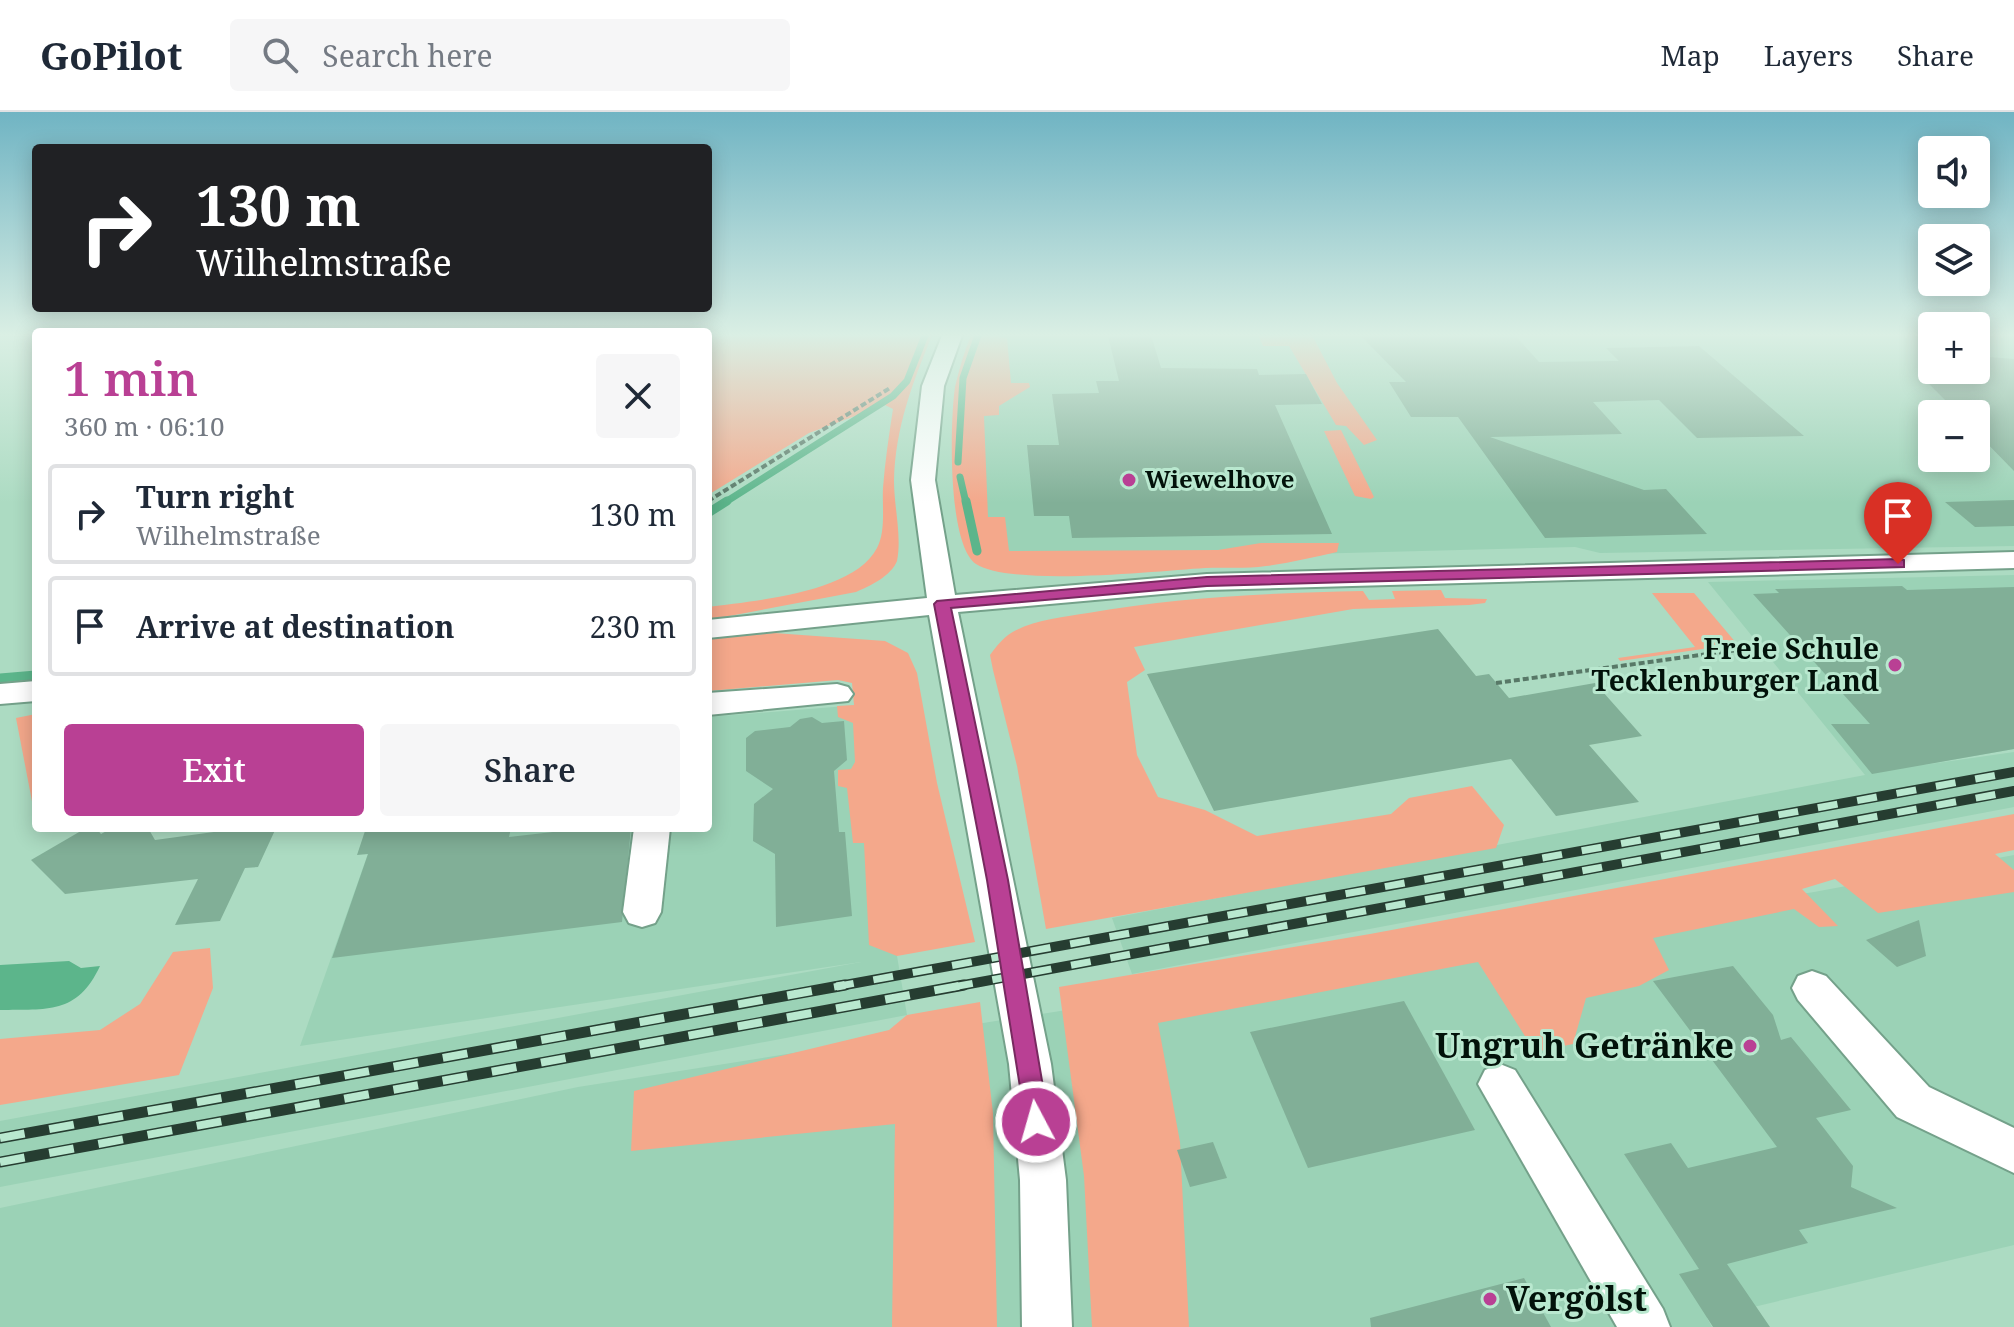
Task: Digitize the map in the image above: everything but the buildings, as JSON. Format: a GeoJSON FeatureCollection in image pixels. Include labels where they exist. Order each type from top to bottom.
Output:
{"type":"FeatureCollection","features":[{"type":"Feature","properties":{"kind":"street"},"geometry":{"type":"LineString","coordinates":[[933,390],[923,480],[942,604],[1030,1064],[1043,1180],[1047,1327]]}},
{"type":"Feature","properties":{"kind":"street"},"geometry":{"type":"LineString","coordinates":[[712,629],[942,604],[1207,582],[2014,560]]}},
{"type":"Feature","properties":{"kind":"street"},"geometry":{"type":"LineString","coordinates":[[0,694],[32,691]]}},
{"type":"Feature","properties":{"kind":"street"},"geometry":{"type":"LineString","coordinates":[[712,704],[837,694]]}},
{"type":"Feature","properties":{"kind":"street"},"geometry":{"type":"LineString","coordinates":[[642,912],[652,832]]}},
{"type":"Feature","properties":{"kind":"street"},"geometry":{"type":"LineString","coordinates":[[1812,988],[1913,1102],[2014,1151]]}},
{"type":"Feature","properties":{"kind":"street"},"geometry":{"type":"LineString","coordinates":[[1500,1084],[1645,1327]]}},
{"type":"Feature","properties":{"kind":"path"},"geometry":{"type":"LineString","coordinates":[[712,499],[887,390]]}},
{"type":"Feature","properties":{"kind":"path"},"geometry":{"type":"LineString","coordinates":[[1496,683],[1766,646]]}},
{"type":"Feature","properties":{"kind":"shaded area"},"geometry":{"type":"Polygon","coordinates":[[[712,390],[911,390],[895,461],[897,561],[880,580],[856,592],[712,619],[712,607],[775,598],[825,585],[865,563],[877,548],[882,534],[884,478],[893,409],[885,405],[809,433],[712,493],[712,390]]]}},
{"type":"Feature","properties":{"kind":"shaded area"},"geometry":{"type":"Polygon","coordinates":[[[955,390],[1026,390],[999,406],[999,415],[984,416],[988,517],[1005,517],[1009,551],[1218,550],[1261,543],[1339,543],[1337,552],[1258,567],[1086,576],[1020,575],[994,571],[976,564],[967,552],[960,533],[955,508],[952,426],[955,390]]]}},
{"type":"Feature","properties":{"kind":"shaded area"},"geometry":{"type":"Polygon","coordinates":[[[974,390],[2014,390],[2014,546],[1600,553],[1575,547],[1009,562],[983,555],[974,390]]]}},
{"type":"Feature","properties":{"kind":"shaded area"},"geometry":{"type":"Polygon","coordinates":[[[1315,390],[1342,390],[1377,440],[1364,445],[1346,426],[1336,425],[1315,390]]]}},
{"type":"Feature","properties":{"kind":"shaded area"},"geometry":{"type":"Polygon","coordinates":[[[1341,430],[1374,497],[1371,499],[1355,496],[1324,431],[1341,430]]]}},
{"type":"Feature","properties":{"kind":"shaded area"},"geometry":{"type":"Polygon","coordinates":[[[2014,575],[2014,749],[1923,765],[2014,752],[2014,807],[1132,974],[1112,918],[1865,775],[1708,582],[2014,575]]]}},
{"type":"Feature","properties":{"kind":"shaded area"},"geometry":{"type":"Polygon","coordinates":[[[1441,590],[1445,598],[1487,599],[1485,603],[1469,605],[1353,609],[1134,647],[1145,670],[1127,682],[1137,755],[1158,797],[1205,810],[1257,836],[1391,814],[1409,798],[1472,786],[1504,825],[1496,848],[1046,929],[1017,766],[990,655],[1005,638],[1019,629],[1048,620],[1156,603],[1363,591],[1369,600],[1395,599],[1392,591],[1441,590]]]}},
{"type":"Feature","properties":{"kind":"shaded area"},"geometry":{"type":"Polygon","coordinates":[[[1652,593],[1694,593],[1737,644],[1620,661],[1618,658],[1695,647],[1652,593]]]}},
{"type":"Feature","properties":{"kind":"shaded area"},"geometry":{"type":"Polygon","coordinates":[[[774,633],[885,641],[908,653],[917,673],[937,783],[975,942],[897,956],[869,945],[864,843],[853,843],[847,788],[838,786],[838,770],[851,769],[855,762],[853,723],[838,717],[837,706],[854,705],[852,683],[838,680],[712,691],[712,639],[774,633]]]}},
{"type":"Feature","properties":{"kind":"shaded area"},"geometry":{"type":"Polygon","coordinates":[[[871,704],[897,956],[907,1015],[0,1187],[0,1121],[861,962],[300,1046],[376,832],[712,832],[712,717],[871,704]]]}},
{"type":"Feature","properties":{"kind":"shaded area"},"geometry":{"type":"Polygon","coordinates":[[[32,715],[32,801],[16,718],[32,715]]]}},
{"type":"Feature","properties":{"kind":"shaded area"},"geometry":{"type":"Polygon","coordinates":[[[2014,814],[2014,850],[1995,854],[2014,870],[2014,892],[1878,913],[1835,879],[1802,889],[1838,926],[1819,927],[1794,909],[1653,938],[1669,970],[1639,986],[1586,998],[1573,1044],[1535,1052],[1478,962],[1158,1023],[1180,1142],[1189,1327],[1092,1327],[1084,1176],[1059,987],[1370,934],[2014,814]]]}},
{"type":"Feature","properties":{"kind":"shaded area"},"geometry":{"type":"Polygon","coordinates":[[[2014,855],[2014,1245],[1707,1318],[1712,1327],[0,1327],[0,1208],[578,1087],[1814,892],[2014,855]]]}},
{"type":"Feature","properties":{"kind":"shaded area"},"geometry":{"type":"Polygon","coordinates":[[[210,948],[213,988],[179,1075],[0,1105],[0,1039],[100,1030],[140,1004],[173,952],[210,948]]]}},
{"type":"Feature","properties":{"kind":"shaded area"},"geometry":{"type":"Polygon","coordinates":[[[69,961],[81,968],[100,966],[91,982],[71,1001],[46,1009],[0,1010],[0,965],[69,961]]]}},
{"type":"Feature","properties":{"kind":"shaded area"},"geometry":{"type":"Polygon","coordinates":[[[980,1002],[993,1113],[997,1327],[892,1327],[895,1124],[631,1151],[634,1091],[889,1030],[907,1015],[980,1002]]]}},
{"type":"Feature","properties":{"kind":"waterway"},"geometry":{"type":"LineString","coordinates":[[724,503],[899,390]]}},
{"type":"Feature","properties":{"kind":"waterway"},"geometry":{"type":"LineString","coordinates":[[958,462],[962,390]]}},
{"type":"Feature","properties":{"kind":"waterway"},"geometry":{"type":"LineString","coordinates":[[960,477],[966,503]]}},
{"type":"Feature","properties":{"kind":"waterway"},"geometry":{"type":"LineString","coordinates":[[712,510],[727,501]]}},
{"type":"Feature","properties":{"kind":"waterway"},"geometry":{"type":"LineString","coordinates":[[966,501],[977,551]]}},
{"type":"Feature","properties":{"kind":"waterway"},"geometry":{"type":"LineString","coordinates":[[0,678],[32,675]]}},
{"type":"Feature","properties":{"kind":"railway"},"geometry":{"type":"LineString","coordinates":[[841,986],[2014,772]]}},
{"type":"Feature","properties":{"kind":"railway"},"geometry":{"type":"LineString","coordinates":[[953,987],[2014,791]]}},
{"type":"Feature","properties":{"kind":"railway"},"geometry":{"type":"LineString","coordinates":[[0,1162],[964,985]]}},
{"type":"Feature","properties":{"kind":"railway"},"geometry":{"type":"LineString","coordinates":[[0,1138],[841,986]]}},
{"type":"Feature","properties":{"kind":"railway"},"geometry":{"type":"LineString","coordinates":[[834,987],[841,986]]}},
{"type":"Feature","properties":{"kind":"place","name":"Wiewelhove"},"geometry":{"type":"Point","coordinates":[1129,480]}},
{"type":"Feature","properties":{"kind":"place","name":"Freie Schule Tecklenburger Land"},"geometry":{"type":"Point","coordinates":[1895,665]}},
{"type":"Feature","properties":{"kind":"place","name":"Ungruh Getränke"},"geometry":{"type":"Point","coordinates":[1750,1046]}},
{"type":"Feature","properties":{"kind":"place","name":"Vergölst"},"geometry":{"type":"Point","coordinates":[1490,1299]}},
{"type":"Feature","properties":{"kind":"route"},"geometry":{"type":"LineString","coordinates":[[1036,1122],[1030,1064],[997,880],[942,604],[1207,582],[1898,564]]}}]}
